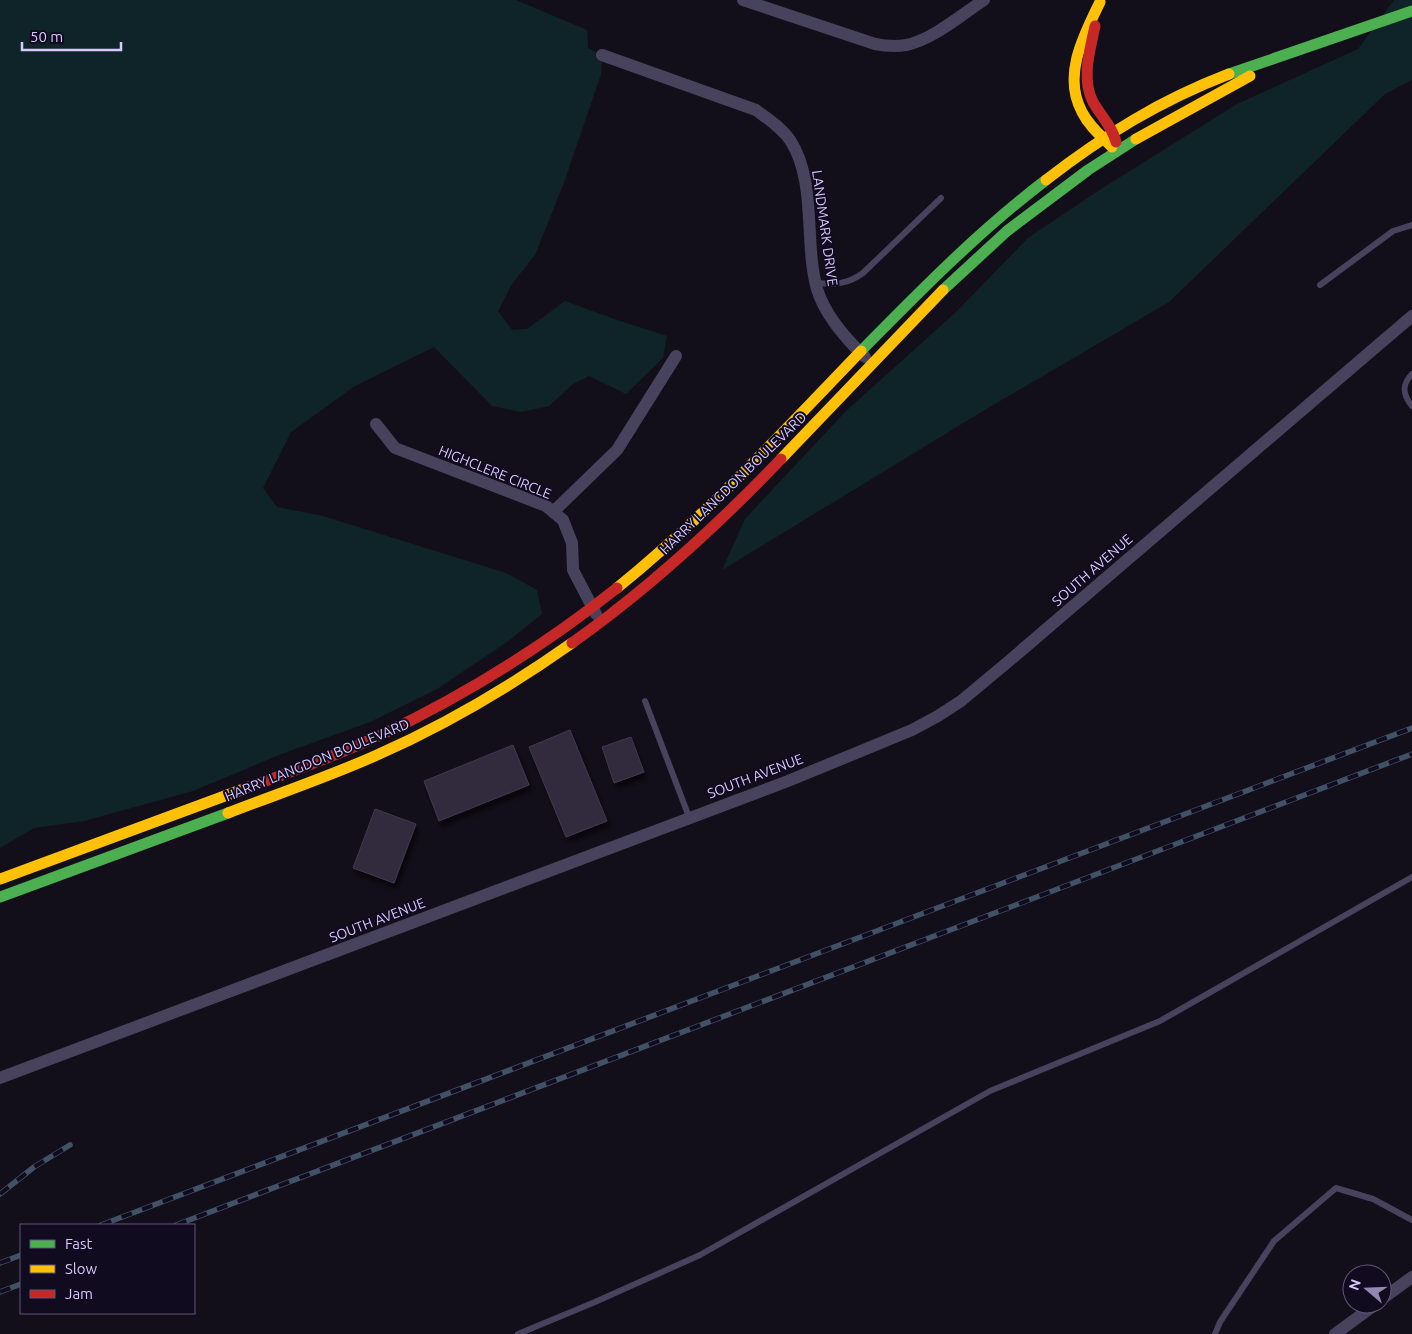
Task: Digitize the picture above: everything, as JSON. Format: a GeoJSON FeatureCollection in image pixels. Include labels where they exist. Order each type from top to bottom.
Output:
{"type":"FeatureCollection","features":[{"type":"Feature","properties":{"kind":"main road"},"geometry":{"type":"LineString","coordinates":[[1099,1],[1088,80],[1092,100],[1114,132],[1116,151]]}},
{"type":"Feature","properties":{"kind":"main road"},"geometry":{"type":"LineString","coordinates":[[1099,1],[1081,40],[1074,63],[1073,84],[1075,94],[1085,117],[1102,139],[1116,151]]}},
{"type":"Feature","properties":{"kind":"main road","name":"HARRY LANGDON BOULEVARD"},"geometry":{"type":"LineString","coordinates":[[0,879],[277,776],[376,736],[431,710],[484,681],[536,648],[592,608],[624,584],[683,532],[753,464],[860,352],[979,235],[1014,204],[1074,158],[1142,115],[1188,91],[1226,75],[1412,11]]}},
{"type":"Feature","properties":{"kind":"main road","name":"HARRY LANGDON BOULEVARD"},"geometry":{"type":"LineString","coordinates":[[0,897],[377,755],[478,704],[560,653],[680,558],[741,501],[951,281],[980,254],[1070,183],[1116,151],[1149,130],[1250,77],[1288,54]]}},
{"type":"Feature","properties":{"kind":"main road"},"geometry":{"type":"LineString","coordinates":[[1092,100],[1119,115],[1142,115]]}},
{"type":"Feature","properties":{"kind":"main road"},"geometry":{"type":"LineString","coordinates":[[1074,158],[1080,150],[1085,136],[1085,117]]}},
{"type":"Feature","properties":{"kind":"street"},"geometry":{"type":"LineString","coordinates":[[749,1],[874,44],[892,46],[920,41],[984,0]]}},
{"type":"Feature","properties":{"kind":"street","name":"LANDMARK DRIVE"},"geometry":{"type":"LineString","coordinates":[[602,55],[756,110],[778,126],[790,140],[800,161],[806,191],[816,283],[823,305],[832,320],[872,364]]}},
{"type":"Feature","properties":{"kind":"street","name":"SOUTH AVENUE"},"geometry":{"type":"LineString","coordinates":[[0,1078],[788,781],[912,730],[946,711],[1009,661],[1412,316]]}},
{"type":"Feature","properties":{"kind":"street"},"geometry":{"type":"LineString","coordinates":[[553,512],[617,450],[676,356]]}},
{"type":"Feature","properties":{"kind":"street","name":"HIGHCLERE CIRCLE"},"geometry":{"type":"LineString","coordinates":[[376,424],[395,448],[546,506],[563,520],[572,543],[573,570],[601,622]]}},
{"type":"Feature","properties":{"kind":"street"},"geometry":{"type":"LineString","coordinates":[[1392,1292],[1412,1277]]}},
{"type":"Feature","properties":{"kind":"street"},"geometry":{"type":"LineString","coordinates":[[1335,1334],[1362,1314]]}},
{"type":"Feature","properties":{"kind":"lane"},"geometry":{"type":"LineString","coordinates":[[816,283],[832,285],[847,282],[863,273],[941,198]]}},
{"type":"Feature","properties":{"kind":"lane"},"geometry":{"type":"LineString","coordinates":[[1320,285],[1393,231],[1412,225]]}},
{"type":"Feature","properties":{"kind":"lane"},"geometry":{"type":"LineString","coordinates":[[1412,374],[1404,389],[1405,398],[1412,406]]}},
{"type":"Feature","properties":{"kind":"lane"},"geometry":{"type":"LineString","coordinates":[[645,701],[689,818]]}},
{"type":"Feature","properties":{"kind":"lane"},"geometry":{"type":"LineString","coordinates":[[518,1334],[700,1255],[990,1091],[1160,1021],[1412,877]]}},
{"type":"Feature","properties":{"kind":"lane"},"geometry":{"type":"LineString","coordinates":[[1215,1334],[1220,1322],[1274,1241],[1336,1188],[1374,1200],[1412,1220]]}},
{"type":"Feature","properties":{"kind":"green space"},"geometry":{"type":"Polygon","coordinates":[[[0,0],[516,0],[587,30],[588,48],[602,55],[601,74],[565,180],[535,255],[512,284],[498,311],[512,330],[527,329],[565,301],[667,336],[663,358],[626,394],[589,376],[573,384],[549,406],[521,412],[492,406],[434,347],[355,386],[291,432],[263,488],[277,507],[323,516],[506,573],[537,590],[542,614],[507,642],[437,689],[370,722],[279,755],[193,791],[84,821],[34,828],[0,848],[0,0]]]}},
{"type":"Feature","properties":{"kind":"green space"},"geometry":{"type":"Polygon","coordinates":[[[1394,0],[1412,0],[1412,80],[1385,94],[1169,302],[983,411],[722,570],[745,519],[846,411],[955,313],[1028,238],[1101,189],[1237,104],[1358,49],[1394,0]]]}},
{"type":"Feature","properties":{"kind":"building"},"geometry":{"type":"Polygon","coordinates":[[[570,730],[607,821],[566,837],[529,747],[570,730]]]}},
{"type":"Feature","properties":{"kind":"building"},"geometry":{"type":"Polygon","coordinates":[[[631,737],[644,772],[614,783],[602,747],[631,737]]]}},
{"type":"Feature","properties":{"kind":"building"},"geometry":{"type":"Polygon","coordinates":[[[513,745],[529,785],[439,821],[424,781],[513,745]]]}},
{"type":"Feature","properties":{"kind":"building"},"geometry":{"type":"Polygon","coordinates":[[[375,809],[416,824],[394,883],[353,868],[375,809]]]}},
{"type":"Feature","properties":{"kind":"railway"},"geometry":{"type":"LineString","coordinates":[[104,1224],[1412,728]]}},
{"type":"Feature","properties":{"kind":"railway"},"geometry":{"type":"LineString","coordinates":[[179,1224],[1412,754]]}},
{"type":"Feature","properties":{"kind":"railway"},"geometry":{"type":"LineString","coordinates":[[0,1194],[34,1167],[70,1145]]}},
{"type":"Feature","properties":{"kind":"railway"},"geometry":{"type":"LineString","coordinates":[[0,1263],[20,1255]]}},
{"type":"Feature","properties":{"kind":"railway"},"geometry":{"type":"LineString","coordinates":[[0,1292],[20,1284]]}},
{"type":"Feature","properties":{"kind":"traffic: fast"},"geometry":{"type":"LineString","coordinates":[[1229,74],[1412,11]]}},
{"type":"Feature","properties":{"kind":"traffic: fast"},"geometry":{"type":"LineString","coordinates":[[943,290],[1007,231],[1088,170],[1136,139]]}},
{"type":"Feature","properties":{"kind":"traffic: fast"},"geometry":{"type":"LineString","coordinates":[[861,351],[974,241],[1046,180]]}},
{"type":"Feature","properties":{"kind":"traffic: fast"},"geometry":{"type":"LineString","coordinates":[[0,897],[228,813]]}},
{"type":"Feature","properties":{"kind":"traffic: slow"},"geometry":{"type":"LineString","coordinates":[[1100,2],[1082,42],[1075,70],[1074,84],[1076,98],[1088,122],[1112,147]]}},
{"type":"Feature","properties":{"kind":"traffic: slow"},"geometry":{"type":"LineString","coordinates":[[1046,180],[1090,148],[1134,120],[1180,95],[1229,74]]}},
{"type":"Feature","properties":{"kind":"traffic: slow"},"geometry":{"type":"LineString","coordinates":[[1136,139],[1250,76]]}},
{"type":"Feature","properties":{"kind":"traffic: slow"},"geometry":{"type":"LineString","coordinates":[[781,459],[943,290]]}},
{"type":"Feature","properties":{"kind":"traffic: slow"},"geometry":{"type":"LineString","coordinates":[[617,588],[650,561],[712,503],[861,351]]}},
{"type":"Feature","properties":{"kind":"traffic: slow"},"geometry":{"type":"LineString","coordinates":[[228,813],[340,771],[428,731],[477,704],[572,643]]}},
{"type":"Feature","properties":{"kind":"traffic: slow"},"geometry":{"type":"LineString","coordinates":[[0,879],[249,787]]}},
{"type":"Feature","properties":{"kind":"traffic: jam"},"geometry":{"type":"LineString","coordinates":[[1095,26],[1087,74],[1089,93],[1109,126],[1116,142]]}},
{"type":"Feature","properties":{"kind":"traffic: jam"},"geometry":{"type":"LineString","coordinates":[[572,643],[655,579],[707,532],[781,459]]}},
{"type":"Feature","properties":{"kind":"traffic: jam"},"geometry":{"type":"LineString","coordinates":[[249,787],[365,742],[412,720],[503,668],[561,630],[617,588]]}}]}
